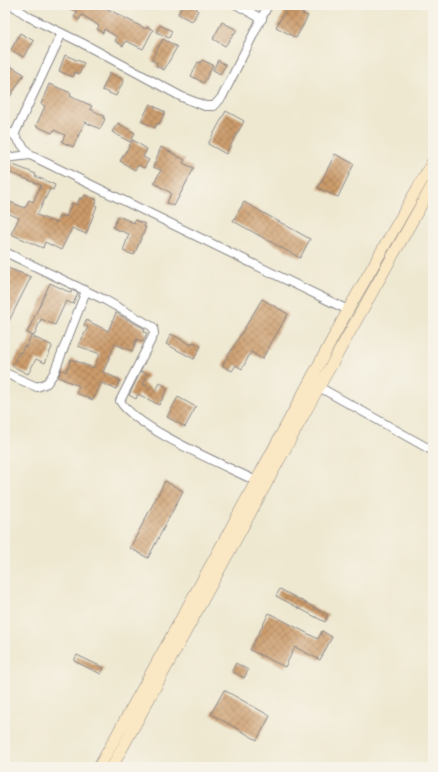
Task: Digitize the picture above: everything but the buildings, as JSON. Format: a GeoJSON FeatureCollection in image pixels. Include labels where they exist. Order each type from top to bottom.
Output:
{"type":"FeatureCollection","features":[{"type":"Feature","properties":{"kind":"street"},"geometry":{"type":"LineString","coordinates":[[12,5],[29,17],[182,97],[205,106],[214,106],[222,97],[268,5]]}},
{"type":"Feature","properties":{"kind":"street"},"geometry":{"type":"LineString","coordinates":[[237,5],[262,19]]}},
{"type":"Feature","properties":{"kind":"street"},"geometry":{"type":"LineString","coordinates":[[14,135],[62,33]]}},
{"type":"Feature","properties":{"kind":"street"},"geometry":{"type":"LineString","coordinates":[[5,130],[14,135],[30,155],[348,310]]}},
{"type":"Feature","properties":{"kind":"street"},"geometry":{"type":"LineString","coordinates":[[5,158],[30,155]]}},
{"type":"Feature","properties":{"kind":"street"},"geometry":{"type":"LineString","coordinates":[[99,767],[348,310],[433,161]]}},
{"type":"Feature","properties":{"kind":"street"},"geometry":{"type":"LineString","coordinates":[[112,767],[433,184]]}},
{"type":"Feature","properties":{"kind":"street"},"geometry":{"type":"LineString","coordinates":[[5,252],[86,291],[153,327],[154,334],[120,401],[124,407],[136,418],[179,442],[256,481]]}},
{"type":"Feature","properties":{"kind":"street"},"geometry":{"type":"LineString","coordinates":[[5,373],[37,387],[47,383],[54,373],[86,291]]}},
{"type":"Feature","properties":{"kind":"street"},"geometry":{"type":"LineString","coordinates":[[320,387],[433,451]]}}]}
